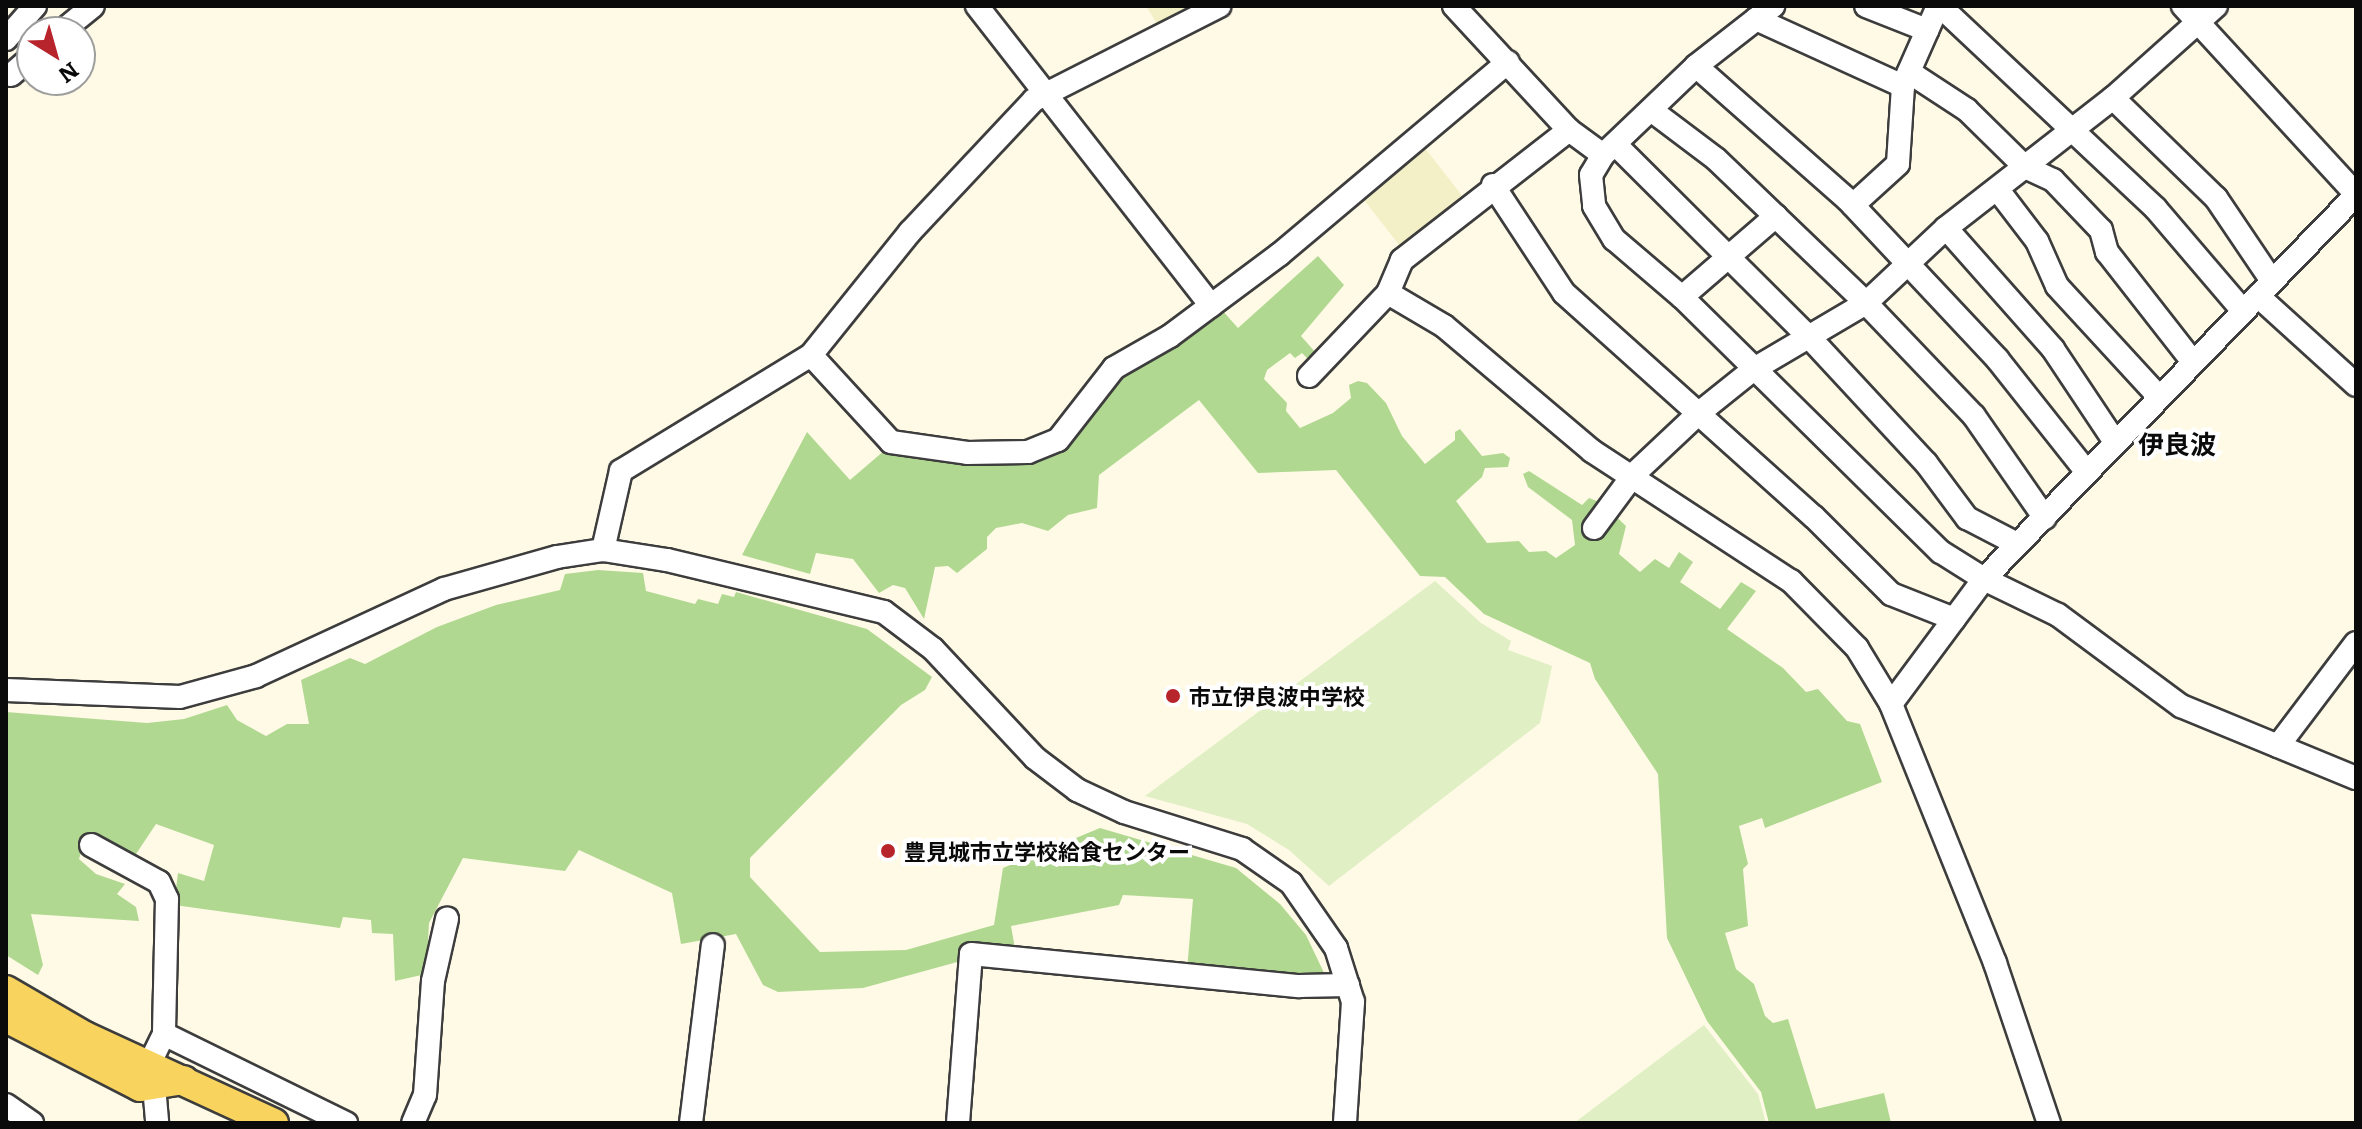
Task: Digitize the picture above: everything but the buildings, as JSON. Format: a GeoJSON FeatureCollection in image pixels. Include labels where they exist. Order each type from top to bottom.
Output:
{"type":"FeatureCollection","features":[{"type":"Feature","properties":{"kind":"main road"},"geometry":{"type":"LineString","coordinates":[[6,990],[152,1075],[183,1080],[274,1123]]}},
{"type":"Feature","properties":{"kind":"main road"},"geometry":{"type":"LineString","coordinates":[[6,1018],[140,1087],[152,1075]]}},
{"type":"Feature","properties":{"kind":"street"},"geometry":{"type":"LineString","coordinates":[[6,39],[35,6]]}},
{"type":"Feature","properties":{"kind":"street"},"geometry":{"type":"LineString","coordinates":[[977,6],[1211,306]]}},
{"type":"Feature","properties":{"kind":"street"},"geometry":{"type":"LineString","coordinates":[[603,550],[621,471],[811,355],[910,232],[1046,93],[1219,6]]}},
{"type":"Feature","properties":{"kind":"street"},"geometry":{"type":"LineString","coordinates":[[1454,6],[1569,130],[1609,150],[1731,256],[1926,463],[1967,518],[2017,544]]}},
{"type":"Feature","properties":{"kind":"street"},"geometry":{"type":"LineString","coordinates":[[1866,6],[1927,30]]}},
{"type":"Feature","properties":{"kind":"street"},"geometry":{"type":"LineString","coordinates":[[1853,205],[1898,164],[1906,79],[1939,6],[2156,209],[2356,385]]}},
{"type":"Feature","properties":{"kind":"street"},"geometry":{"type":"LineString","coordinates":[[1891,704],[1984,579],[2356,195],[2183,6]]}},
{"type":"Feature","properties":{"kind":"street"},"geometry":{"type":"LineString","coordinates":[[1594,528],[1634,474],[1699,413],[1754,369],[1811,339],[1866,303],[1946,228],[2113,98],[2200,24],[2216,6]]}},
{"type":"Feature","properties":{"kind":"street"},"geometry":{"type":"LineString","coordinates":[[2193,362],[2107,252],[2101,230],[2053,180],[2025,167],[1967,110],[1764,13],[1696,66],[1609,150],[1591,175],[1594,206],[1614,239],[1682,297],[1941,552],[1984,579],[2058,615],[2181,706],[2356,778]]}},
{"type":"Feature","properties":{"kind":"street"},"geometry":{"type":"LineString","coordinates":[[811,355],[891,442],[967,453],[1028,452],[1058,440],[1114,368],[1211,306],[1280,254],[1508,62]]}},
{"type":"Feature","properties":{"kind":"street"},"geometry":{"type":"LineString","coordinates":[[1696,66],[1853,205],[1998,360],[2086,471]]}},
{"type":"Feature","properties":{"kind":"street"},"geometry":{"type":"LineString","coordinates":[[2113,98],[2216,198],[2258,296]]}},
{"type":"Feature","properties":{"kind":"street"},"geometry":{"type":"LineString","coordinates":[[1651,110],[1716,159],[1866,303],[1974,416],[2045,518]]}},
{"type":"Feature","properties":{"kind":"street"},"geometry":{"type":"LineString","coordinates":[[1309,376],[1388,293],[1402,260],[1493,185],[1569,130]]}},
{"type":"Feature","properties":{"kind":"street"},"geometry":{"type":"LineString","coordinates":[[1493,185],[1564,293],[1814,517],[1891,594],[1954,619]]}},
{"type":"Feature","properties":{"kind":"street"},"geometry":{"type":"LineString","coordinates":[[1998,190],[2037,241],[2057,286],[2159,397]]}},
{"type":"Feature","properties":{"kind":"street"},"geometry":{"type":"LineString","coordinates":[[1682,297],[1776,216]]}},
{"type":"Feature","properties":{"kind":"street"},"geometry":{"type":"LineString","coordinates":[[1946,228],[2053,349],[2115,442]]}},
{"type":"Feature","properties":{"kind":"street"},"geometry":{"type":"LineString","coordinates":[[1388,293],[1444,326],[1592,451],[1634,474],[1791,581],[1857,648],[1891,704],[1995,963],[2049,1123]]}},
{"type":"Feature","properties":{"kind":"street"},"geometry":{"type":"LineString","coordinates":[[6,690],[180,697],[256,676],[444,589],[557,557],[603,550],[667,560],[884,612],[933,649],[1035,758],[1077,790],[1124,812],[1210,835],[1271,865],[1323,925],[1348,985],[1354,1022],[1345,1123]]}},
{"type":"Feature","properties":{"kind":"street"},"geometry":{"type":"LineString","coordinates":[[2278,746],[2356,643]]}},
{"type":"Feature","properties":{"kind":"street"},"geometry":{"type":"LineString","coordinates":[[91,845],[159,882],[167,899],[164,1034],[152,1075],[157,1123]]}},
{"type":"Feature","properties":{"kind":"street"},"geometry":{"type":"LineString","coordinates":[[413,1123],[425,1095],[433,981],[447,919]]}},
{"type":"Feature","properties":{"kind":"street"},"geometry":{"type":"LineString","coordinates":[[691,1123],[713,945]]}},
{"type":"Feature","properties":{"kind":"street"},"geometry":{"type":"LineString","coordinates":[[958,1123],[971,954],[1299,986],[1348,985]]}},
{"type":"Feature","properties":{"kind":"street"},"geometry":{"type":"LineString","coordinates":[[164,1034],[346,1123]]}},
{"type":"Feature","properties":{"kind":"street"},"geometry":{"type":"LineString","coordinates":[[6,1105],[32,1123]]}},
{"type":"Feature","properties":{"kind":"shaded area"},"geometry":{"type":"Polygon","coordinates":[[[1146,6],[1197,6],[1157,24],[1146,6]]]}},
{"type":"Feature","properties":{"kind":"shaded area"},"geometry":{"type":"Polygon","coordinates":[[[1421,143],[1468,204],[1405,253],[1358,192],[1421,143]]]}},
{"type":"Feature","properties":{"kind":"green space"},"geometry":{"type":"Polygon","coordinates":[[[1318,256],[1344,285],[1301,336],[1316,353],[1309,360],[1302,353],[1295,358],[1290,353],[1267,370],[1264,379],[1287,403],[1286,411],[1300,428],[1333,413],[1351,398],[1349,385],[1358,381],[1367,383],[1386,403],[1402,436],[1425,464],[1455,440],[1455,432],[1460,429],[1482,456],[1503,453],[1510,458],[1508,467],[1485,468],[1482,477],[1456,501],[1487,543],[1519,541],[1529,552],[1546,551],[1556,558],[1575,545],[1572,520],[1528,487],[1523,474],[1529,471],[1582,505],[1589,498],[1602,503],[1626,526],[1619,554],[1640,572],[1655,559],[1669,568],[1679,552],[1693,562],[1680,582],[1720,609],[1741,582],[1756,591],[1727,629],[1783,668],[1806,692],[1818,689],[1847,721],[1860,724],[1882,782],[1765,828],[1762,818],[1739,826],[1748,864],[1743,869],[1748,926],[1725,933],[1736,969],[1754,984],[1765,1016],[1773,1023],[1788,1019],[1816,1109],[1884,1093],[1891,1123],[1769,1123],[1761,1092],[1707,1021],[1667,938],[1658,774],[1595,679],[1590,663],[1484,614],[1445,577],[1420,576],[1336,470],[1258,473],[1199,400],[1099,475],[1097,508],[1068,515],[1048,531],[1022,523],[996,528],[987,537],[987,549],[957,573],[948,566],[935,567],[924,619],[905,588],[893,585],[879,593],[853,559],[816,553],[810,574],[742,555],[807,432],[850,480],[885,450],[964,464],[1039,460],[1065,445],[1106,386],[1221,309],[1238,328],[1318,256]]]}},
{"type":"Feature","properties":{"kind":"green space"},"geometry":{"type":"Polygon","coordinates":[[[598,570],[643,573],[646,591],[695,604],[698,599],[718,604],[722,594],[734,597],[736,592],[867,629],[932,677],[925,690],[901,705],[750,858],[750,877],[820,952],[906,950],[994,925],[1003,868],[1100,828],[1236,868],[1280,904],[1306,935],[1326,977],[1187,970],[1193,899],[1123,895],[1119,905],[1011,926],[1016,954],[968,959],[863,988],[778,992],[763,985],[736,934],[681,944],[672,893],[579,850],[565,871],[463,858],[429,923],[426,974],[395,981],[393,934],[372,933],[371,920],[343,917],[340,928],[174,905],[178,873],[204,881],[214,845],[156,824],[136,854],[86,837],[79,859],[96,874],[125,884],[117,894],[136,907],[139,921],[31,914],[43,965],[38,975],[6,955],[6,712],[147,723],[184,719],[227,705],[237,720],[266,736],[287,724],[309,724],[301,680],[350,658],[365,664],[437,627],[496,605],[560,590],[565,574],[598,570]]]}},
{"type":"Feature","properties":{"kind":"green space"},"geometry":{"type":"Polygon","coordinates":[[[1435,581],[1481,623],[1511,641],[1508,650],[1552,666],[1540,723],[1329,886],[1289,850],[1247,824],[1145,796],[1435,581]]]}},
{"type":"Feature","properties":{"kind":"green space"},"geometry":{"type":"Polygon","coordinates":[[[1704,1025],[1758,1094],[1766,1123],[1574,1123],[1704,1025]]]}},
{"type":"Feature","properties":{"kind":"place","name":"市立伊良波中学校"},"geometry":{"type":"Point","coordinates":[1173,696]}},
{"type":"Feature","properties":{"kind":"place","name":"豊見城市立学校給食センター"},"geometry":{"type":"Point","coordinates":[888,851]}},
{"type":"Feature","properties":{"kind":"district","name":"伊良波"},"geometry":{"type":"Point","coordinates":[2177,443]}}]}
